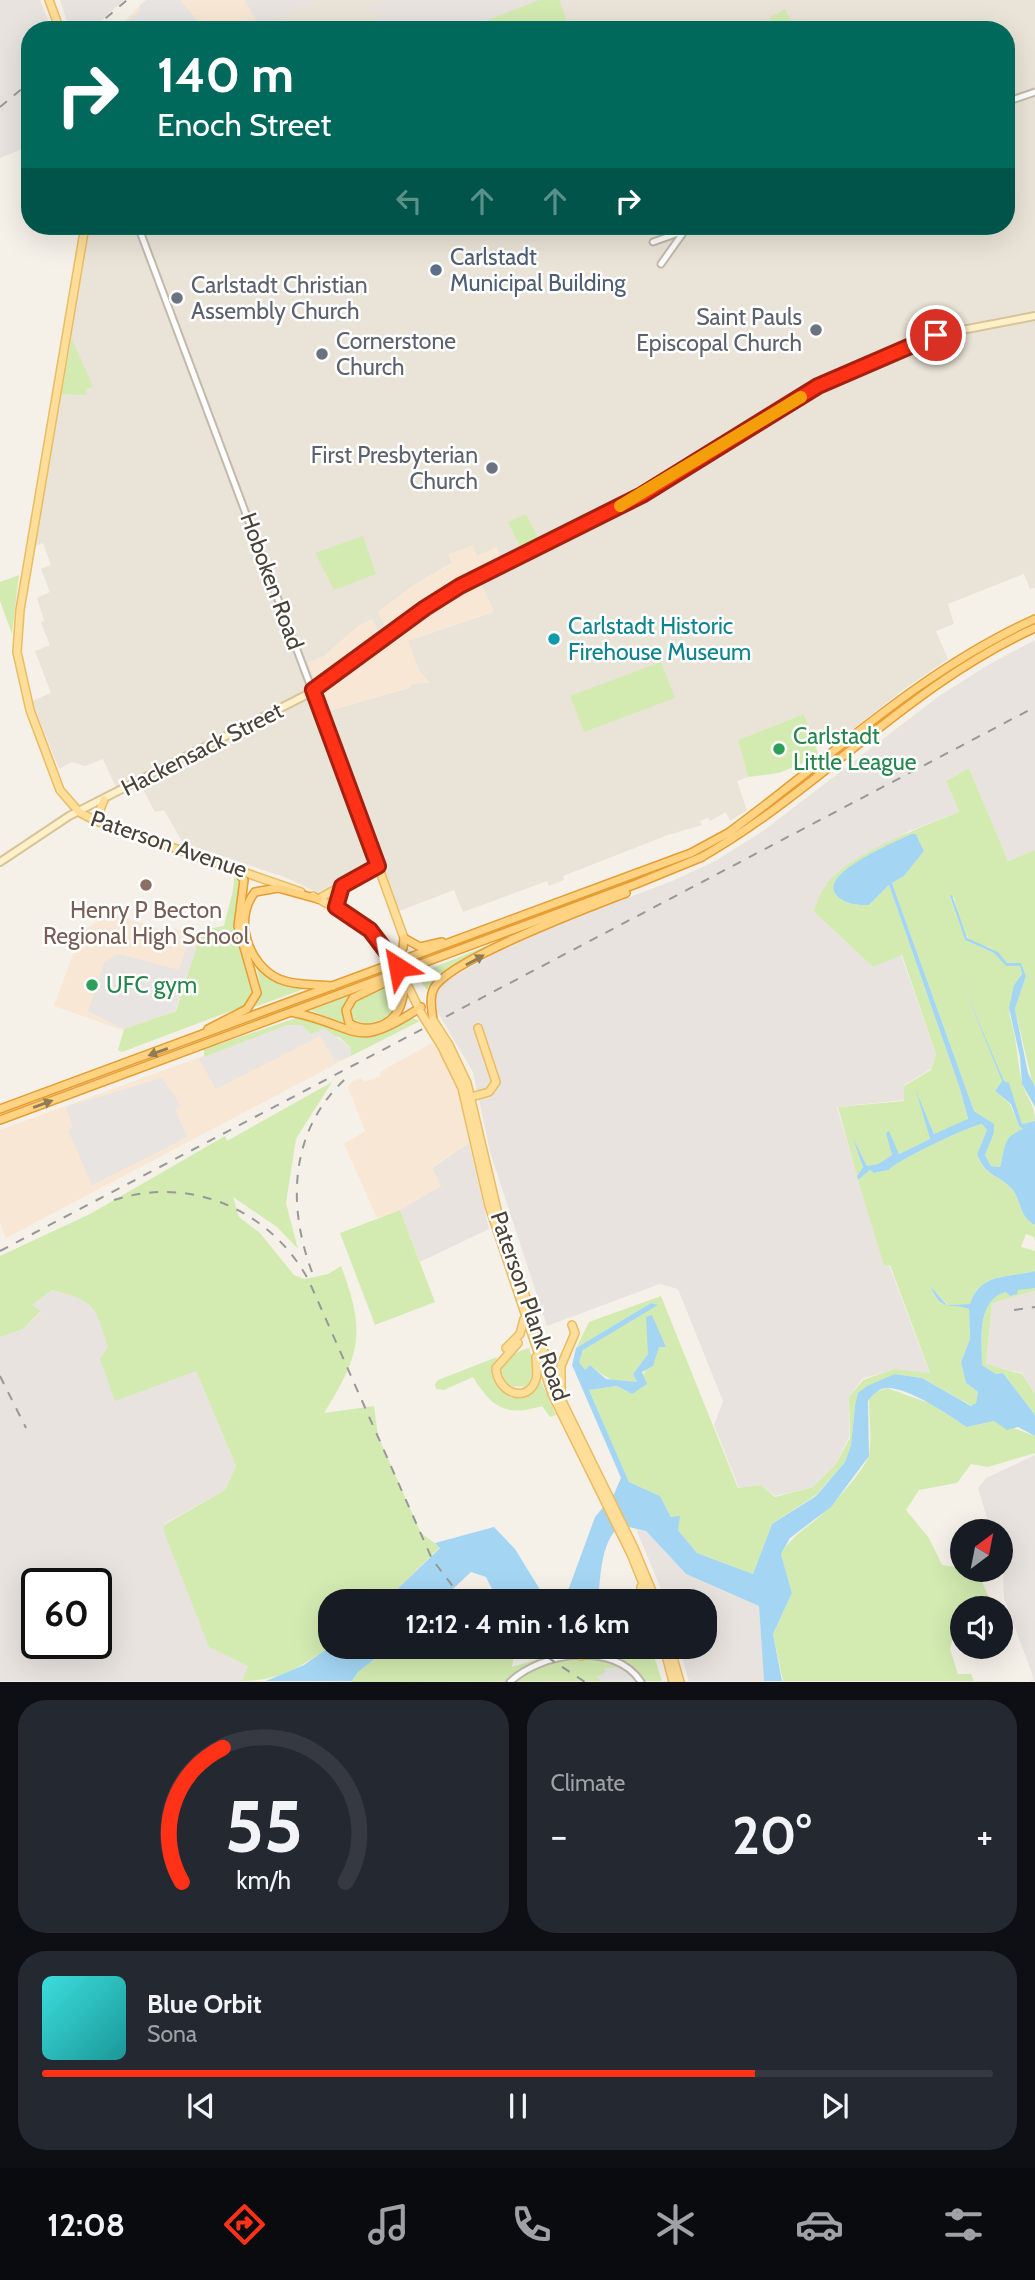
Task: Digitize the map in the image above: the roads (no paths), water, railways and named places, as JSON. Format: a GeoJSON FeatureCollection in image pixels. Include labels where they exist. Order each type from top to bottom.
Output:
{"type":"FeatureCollection","features":[{"type":"Feature","properties":{"kind":"highway"},"geometry":{"type":"LineString","coordinates":[[0,1109],[666,864],[728,833],[931,679],[992,640],[1035,619]]}},
{"type":"Feature","properties":{"kind":"highway"},"geometry":{"type":"LineString","coordinates":[[290,1012],[367,1034],[388,1028],[425,1009],[445,977],[510,940],[671,874],[750,827],[927,692],[982,655],[1035,628]]}},
{"type":"Feature","properties":{"kind":"highway"},"geometry":{"type":"LineString","coordinates":[[0,1120],[702,856]]}},
{"type":"Feature","properties":{"kind":"highway"},"geometry":{"type":"LineString","coordinates":[[183,1043],[247,1009],[257,996],[257,982],[238,926],[244,880],[232,866]]}},
{"type":"Feature","properties":{"kind":"highway"},"geometry":{"type":"LineString","coordinates":[[318,898],[278,888],[255,892],[246,908],[245,934],[256,960],[270,974],[291,983],[337,986]]}},
{"type":"Feature","properties":{"kind":"highway"},"geometry":{"type":"LineString","coordinates":[[404,937],[415,946],[427,946],[484,932]]}},
{"type":"Feature","properties":{"kind":"highway"},"geometry":{"type":"LineString","coordinates":[[390,966],[403,948],[404,937]]}},
{"type":"Feature","properties":{"kind":"highway"},"geometry":{"type":"LineString","coordinates":[[405,980],[400,1007],[387,1023],[364,1029],[348,1020],[346,1008],[353,998],[425,962]]}},
{"type":"Feature","properties":{"kind":"highway"},"geometry":{"type":"LineString","coordinates":[[425,1009],[433,1020]]}},
{"type":"Feature","properties":{"kind":"main road"},"geometry":{"type":"LineString","coordinates":[[49,0],[57,21]]}},
{"type":"Feature","properties":{"kind":"main road","name":"Paterson Avenue"},"geometry":{"type":"LineString","coordinates":[[83,235],[20,610],[17,646],[25,694],[52,768],[67,800],[79,812],[103,824],[232,866],[336,907],[370,930],[405,980]]}},
{"type":"Feature","properties":{"kind":"main road","name":"Hackensack Street"},"geometry":{"type":"LineString","coordinates":[[0,862],[79,812],[313,690],[425,608],[460,586],[642,495],[818,386],[936,335],[1035,316]]}},
{"type":"Feature","properties":{"kind":"main road"},"geometry":{"type":"LineString","coordinates":[[103,824],[98,816],[104,800]]}},
{"type":"Feature","properties":{"kind":"main road"},"geometry":{"type":"LineString","coordinates":[[318,898],[378,866]]}},
{"type":"Feature","properties":{"kind":"main road","name":"Hoboken Road"},"geometry":{"type":"LineString","coordinates":[[378,866],[404,937]]}},
{"type":"Feature","properties":{"kind":"main road"},"geometry":{"type":"LineString","coordinates":[[336,907],[342,886]]}},
{"type":"Feature","properties":{"kind":"main road","name":"Paterson Plank Road"},"geometry":{"type":"LineString","coordinates":[[405,980],[461,1068],[471,1097],[498,1214],[561,1401],[605,1498]]}},
{"type":"Feature","properties":{"kind":"main road","name":"Paterson Plank Road"},"geometry":{"type":"LineString","coordinates":[[433,1020],[462,1088],[489,1206],[561,1416],[650,1589]]}},
{"type":"Feature","properties":{"kind":"main road"},"geometry":{"type":"LineString","coordinates":[[471,1097],[489,1091],[496,1082],[478,1028]]}},
{"type":"Feature","properties":{"kind":"main road"},"geometry":{"type":"LineString","coordinates":[[506,1348],[520,1334],[525,1315]]}},
{"type":"Feature","properties":{"kind":"main road"},"geometry":{"type":"LineString","coordinates":[[561,1401],[560,1369],[575,1336],[572,1325]]}},
{"type":"Feature","properties":{"kind":"main road"},"geometry":{"type":"LineString","coordinates":[[518,1343],[496,1368],[499,1383],[510,1392],[524,1392],[534,1383],[536,1349]]}},
{"type":"Feature","properties":{"kind":"main road","name":"Paterson Plank Road"},"geometry":{"type":"LineString","coordinates":[[622,1530],[645,1589]]}},
{"type":"Feature","properties":{"kind":"main road"},"geometry":{"type":"LineString","coordinates":[[640,1575],[641,1589]]}},
{"type":"Feature","properties":{"kind":"main road"},"geometry":{"type":"LineString","coordinates":[[668,1659],[675,1681]]}},
{"type":"Feature","properties":{"kind":"main road"},"geometry":{"type":"LineString","coordinates":[[672,1659],[675,1681]]}},
{"type":"Feature","properties":{"kind":"street"},"geometry":{"type":"LineString","coordinates":[[1015,100],[1035,92]]}},
{"type":"Feature","properties":{"kind":"street","name":"Hoboken Road"},"geometry":{"type":"LineString","coordinates":[[141,235],[378,866]]}},
{"type":"Feature","properties":{"kind":"street"},"geometry":{"type":"LineString","coordinates":[[653,242],[672,235]]}},
{"type":"Feature","properties":{"kind":"street"},"geometry":{"type":"LineString","coordinates":[[661,264],[681,235]]}},
{"type":"Feature","properties":{"kind":"street"},"geometry":{"type":"LineString","coordinates":[[510,1682],[534,1666],[567,1659]]}},
{"type":"Feature","properties":{"kind":"street"},"geometry":{"type":"LineString","coordinates":[[615,1659],[630,1668],[641,1682]]}},
{"type":"Feature","properties":{"kind":"water"},"geometry":{"type":"Polygon","coordinates":[[[911,834],[916,834],[924,851],[904,876],[892,883],[974,1111],[994,1124],[994,1133],[985,1155],[991,1166],[1000,1167],[1008,1139],[1023,1129],[1019,1126],[1011,1104],[995,1091],[1002,1081],[962,983],[1004,1081],[1009,1083],[1022,1124],[1035,1121],[1035,1225],[1023,1213],[1011,1188],[980,1162],[977,1154],[987,1130],[982,1124],[933,1144],[889,1170],[874,1173],[870,1170],[858,1180],[857,1176],[863,1167],[852,1136],[867,1166],[878,1164],[892,1155],[886,1133],[889,1131],[899,1154],[930,1139],[916,1091],[934,1134],[968,1119],[889,885],[869,905],[845,902],[833,888],[837,879],[860,860],[911,834]]]}},
{"type":"Feature","properties":{"kind":"water"},"geometry":{"type":"Polygon","coordinates":[[[952,895],[967,938],[998,952],[1007,963],[1021,963],[1026,976],[1015,1009],[1028,1073],[1035,1087],[1035,1107],[1022,1084],[1020,1057],[1009,1008],[1014,985],[1022,974],[1020,966],[1006,966],[994,953],[965,940],[950,896],[952,895]]]}},
{"type":"Feature","properties":{"kind":"water"},"geometry":{"type":"Polygon","coordinates":[[[1035,1271],[1035,1288],[1018,1290],[1017,1294],[1010,1296],[1006,1292],[996,1296],[990,1303],[983,1322],[982,1365],[996,1374],[1003,1373],[1035,1415],[1035,1436],[1018,1427],[1007,1430],[994,1421],[967,1427],[906,1392],[886,1388],[878,1391],[868,1401],[869,1456],[831,1507],[790,1538],[781,1554],[792,1593],[773,1634],[782,1681],[764,1681],[759,1606],[686,1574],[646,1531],[620,1525],[605,1551],[599,1589],[568,1589],[595,1517],[614,1494],[621,1478],[572,1365],[576,1348],[651,1303],[658,1305],[583,1350],[579,1362],[585,1370],[590,1365],[606,1379],[637,1382],[633,1374],[648,1354],[646,1317],[652,1315],[666,1347],[659,1347],[653,1366],[642,1372],[647,1384],[632,1394],[617,1386],[589,1390],[629,1482],[660,1496],[671,1517],[680,1516],[678,1530],[697,1553],[753,1574],[772,1524],[816,1496],[845,1462],[851,1445],[858,1393],[867,1386],[895,1374],[922,1378],[971,1406],[976,1403],[978,1392],[966,1383],[961,1362],[970,1339],[969,1309],[946,1305],[942,1303],[930,1286],[947,1305],[970,1304],[981,1286],[1005,1276],[1035,1271]]]}},
{"type":"Feature","properties":{"kind":"water"},"geometry":{"type":"Polygon","coordinates":[[[494,1527],[515,1549],[540,1589],[492,1589],[486,1577],[471,1572],[453,1589],[397,1589],[440,1548],[435,1543],[494,1527]]]}},
{"type":"Feature","properties":{"kind":"water"},"geometry":{"type":"Polygon","coordinates":[[[318,1655],[318,1659],[375,1659],[358,1672],[352,1681],[266,1681],[304,1665],[318,1655]]]}},
{"type":"Feature","properties":{"kind":"railway"},"geometry":{"type":"LineString","coordinates":[[102,21],[127,0]]}},
{"type":"Feature","properties":{"kind":"railway"},"geometry":{"type":"LineString","coordinates":[[0,107],[21,90]]}},
{"type":"Feature","properties":{"kind":"railway"},"geometry":{"type":"LineString","coordinates":[[0,1251],[1035,707]]}},
{"type":"Feature","properties":{"kind":"railway"},"geometry":{"type":"LineString","coordinates":[[312,1272],[299,1219],[299,1166],[305,1141],[316,1117],[331,1094],[351,1074]]}},
{"type":"Feature","properties":{"kind":"railway"},"geometry":{"type":"LineString","coordinates":[[114,1200],[143,1193],[172,1192],[200,1196],[226,1204],[273,1235],[293,1256],[309,1281],[432,1559],[455,1589]]}},
{"type":"Feature","properties":{"kind":"railway"},"geometry":{"type":"LineString","coordinates":[[1014,1310],[1035,1307]]}},
{"type":"Feature","properties":{"kind":"railway"},"geometry":{"type":"LineString","coordinates":[[0,1376],[26,1428]]}},
{"type":"Feature","properties":{"kind":"railway"},"geometry":{"type":"LineString","coordinates":[[550,1659],[585,1682]]}},
{"type":"Feature","properties":{"kind":"place","name":"Carlstadt Municipal Building"},"geometry":{"type":"Point","coordinates":[436,270]}},
{"type":"Feature","properties":{"kind":"place","name":"Carlstadt Christian Assembly Church"},"geometry":{"type":"Point","coordinates":[177,298]}},
{"type":"Feature","properties":{"kind":"place","name":"Saint Pauls Episcopal Church"},"geometry":{"type":"Point","coordinates":[816,330]}},
{"type":"Feature","properties":{"kind":"place","name":"Cornerstone Church"},"geometry":{"type":"Point","coordinates":[322,354]}},
{"type":"Feature","properties":{"kind":"place","name":"First Presbyterian Church"},"geometry":{"type":"Point","coordinates":[492,468]}},
{"type":"Feature","properties":{"kind":"place","name":"Carlstadt Historic Firehouse Museum"},"geometry":{"type":"Point","coordinates":[554,639]}},
{"type":"Feature","properties":{"kind":"place","name":"Carlstadt Little League"},"geometry":{"type":"Point","coordinates":[779,749]}},
{"type":"Feature","properties":{"kind":"place","name":"Henry P Becton Regional High School"},"geometry":{"type":"Point","coordinates":[146,885]}},
{"type":"Feature","properties":{"kind":"place","name":"UFC gym"},"geometry":{"type":"Point","coordinates":[92,985]}}]}
